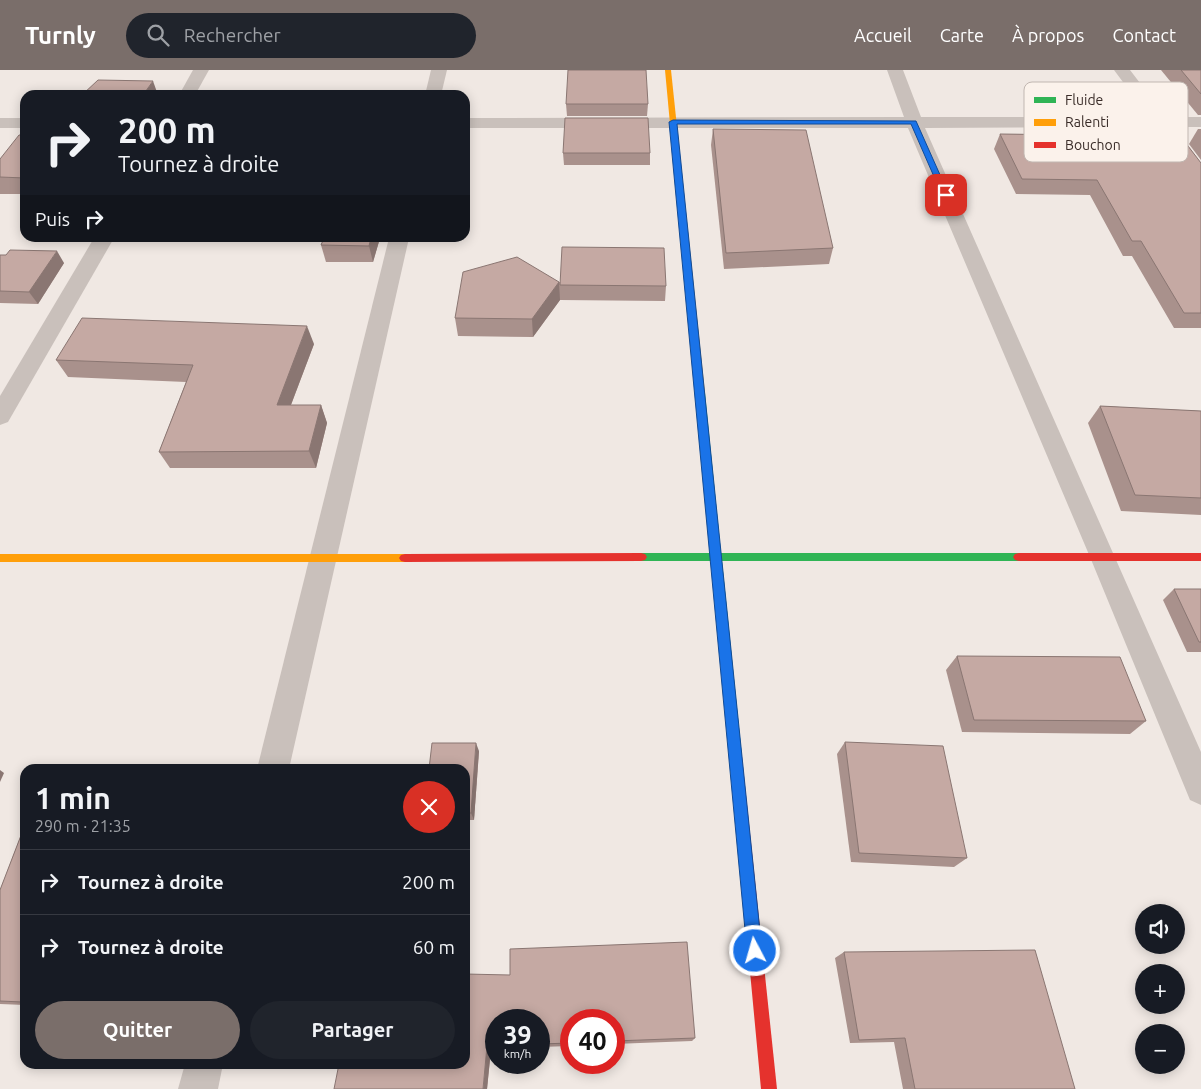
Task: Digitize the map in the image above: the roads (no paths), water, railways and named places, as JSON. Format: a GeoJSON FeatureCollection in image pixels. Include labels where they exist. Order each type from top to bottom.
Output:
{"type":"FeatureCollection","features":[{"type":"Feature","properties":{"kind":"street"},"geometry":{"type":"LineString","coordinates":[[190,90],[201,70]]}},
{"type":"Feature","properties":{"kind":"street"},"geometry":{"type":"LineString","coordinates":[[434,90],[438,70]]}},
{"type":"Feature","properties":{"kind":"street"},"geometry":{"type":"LineString","coordinates":[[668,70],[769,1089]]}},
{"type":"Feature","properties":{"kind":"street"},"geometry":{"type":"LineString","coordinates":[[895,70],[914,122],[1103,557],[1201,789]]}},
{"type":"Feature","properties":{"kind":"street"},"geometry":{"type":"LineString","coordinates":[[1122,70],[1131,82]]}},
{"type":"Feature","properties":{"kind":"street"},"geometry":{"type":"LineString","coordinates":[[470,123],[1024,122]]}},
{"type":"Feature","properties":{"kind":"street"},"geometry":{"type":"LineString","coordinates":[[1188,122],[1201,122]]}},
{"type":"Feature","properties":{"kind":"street"},"geometry":{"type":"LineString","coordinates":[[0,123],[20,123]]}},
{"type":"Feature","properties":{"kind":"street"},"geometry":{"type":"LineString","coordinates":[[1188,158],[1201,176]]}},
{"type":"Feature","properties":{"kind":"street"},"geometry":{"type":"LineString","coordinates":[[0,416],[102,242]]}},
{"type":"Feature","properties":{"kind":"street"},"geometry":{"type":"LineString","coordinates":[[274,764],[398,242]]}},
{"type":"Feature","properties":{"kind":"street"},"geometry":{"type":"LineString","coordinates":[[0,558],[1201,557]]}},
{"type":"Feature","properties":{"kind":"street"},"geometry":{"type":"LineString","coordinates":[[198,1089],[203,1069]]}}]}
